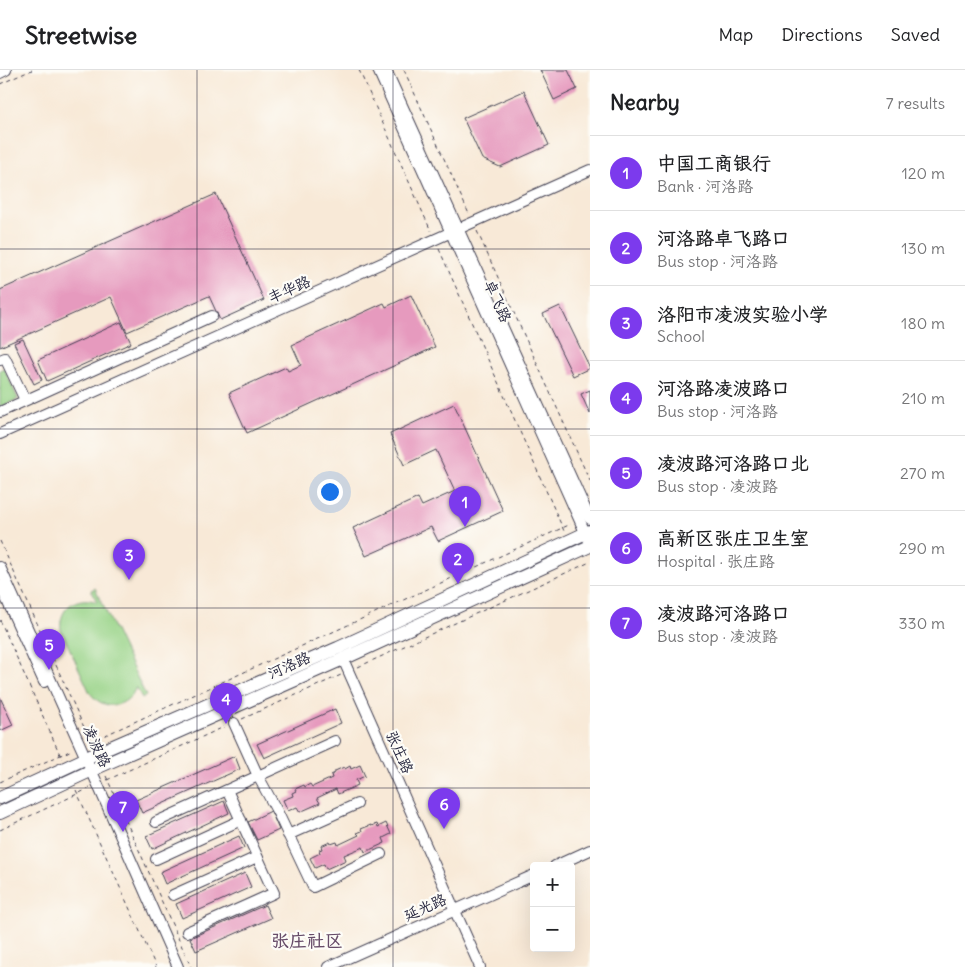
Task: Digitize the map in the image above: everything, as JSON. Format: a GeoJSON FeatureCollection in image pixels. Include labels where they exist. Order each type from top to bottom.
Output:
{"type":"FeatureCollection","features":[{"type":"Feature","properties":{"kind":"main road","name":"河洛路"},"geometry":{"type":"LineString","coordinates":[[0,813],[69,773],[83,760],[338,648],[569,541],[589,539]]}},
{"type":"Feature","properties":{"kind":"main road","name":"河洛路"},"geometry":{"type":"LineString","coordinates":[[0,798],[69,773],[88,772],[343,659],[589,539]]}},
{"type":"Feature","properties":{"kind":"street"},"geometry":{"type":"LineString","coordinates":[[0,73],[6,70]]}},
{"type":"Feature","properties":{"kind":"street","name":"卓飞路"},"geometry":{"type":"LineString","coordinates":[[378,70],[590,519]]}},
{"type":"Feature","properties":{"kind":"street","name":"卓飞路"},"geometry":{"type":"LineString","coordinates":[[386,70],[453,229],[579,520],[589,539]]}},
{"type":"Feature","properties":{"kind":"street","name":"丰华路"},"geometry":{"type":"LineString","coordinates":[[0,427],[453,229],[590,164]]}},
{"type":"Feature","properties":{"kind":"street","name":"丰华路"},"geometry":{"type":"LineString","coordinates":[[472,220],[590,170]]}},
{"type":"Feature","properties":{"kind":"street","name":"丰华路"},"geometry":{"type":"LineString","coordinates":[[0,434],[434,237]]}},
{"type":"Feature","properties":{"kind":"street"},"geometry":{"type":"LineString","coordinates":[[0,412],[212,316]]}},
{"type":"Feature","properties":{"kind":"street"},"geometry":{"type":"LineString","coordinates":[[0,360],[4,358],[25,400]]}},
{"type":"Feature","properties":{"kind":"street","name":"凌波路"},"geometry":{"type":"LineString","coordinates":[[0,566],[77,748]]}},
{"type":"Feature","properties":{"kind":"street","name":"凌波路"},"geometry":{"type":"LineString","coordinates":[[0,585],[178,967]]}},
{"type":"Feature","properties":{"kind":"street","name":"张庄路"},"geometry":{"type":"LineString","coordinates":[[343,659],[480,967]]}},
{"type":"Feature","properties":{"kind":"street"},"geometry":{"type":"LineString","coordinates":[[234,723],[312,887],[381,854]]}},
{"type":"Feature","properties":{"kind":"street"},"geometry":{"type":"LineString","coordinates":[[156,822],[334,741]]}},
{"type":"Feature","properties":{"kind":"street","name":"凌波路"},"geometry":{"type":"LineString","coordinates":[[95,786],[173,967]]}},
{"type":"Feature","properties":{"kind":"street"},"geometry":{"type":"LineString","coordinates":[[187,932],[274,893],[227,790]]}},
{"type":"Feature","properties":{"kind":"street"},"geometry":{"type":"LineString","coordinates":[[288,835],[357,804]]}},
{"type":"Feature","properties":{"kind":"street"},"geometry":{"type":"LineString","coordinates":[[156,859],[241,820]]}},
{"type":"Feature","properties":{"kind":"street"},"geometry":{"type":"LineString","coordinates":[[564,862],[590,850]]}},
{"type":"Feature","properties":{"kind":"street"},"geometry":{"type":"LineString","coordinates":[[173,895],[258,857]]}},
{"type":"Feature","properties":{"kind":"street"},"geometry":{"type":"LineString","coordinates":[[575,864],[590,858]]}},
{"type":"Feature","properties":{"kind":"street","name":"延光路"},"geometry":{"type":"LineString","coordinates":[[344,967],[530,877]]}},
{"type":"Feature","properties":{"kind":"street","name":"延光路"},"geometry":{"type":"LineString","coordinates":[[328,967],[530,884]]}},
{"type":"Feature","properties":{"kind":"path"},"geometry":{"type":"LineString","coordinates":[[0,84],[32,70]]}},
{"type":"Feature","properties":{"kind":"path"},"geometry":{"type":"LineString","coordinates":[[359,70],[569,541]]}},
{"type":"Feature","properties":{"kind":"path"},"geometry":{"type":"LineString","coordinates":[[404,70],[590,481]]}},
{"type":"Feature","properties":{"kind":"path"},"geometry":{"type":"LineString","coordinates":[[0,782],[579,520]]}},
{"type":"Feature","properties":{"kind":"path"},"geometry":{"type":"LineString","coordinates":[[0,830],[590,562]]}},
{"type":"Feature","properties":{"kind":"path"},"geometry":{"type":"LineString","coordinates":[[0,620],[156,967]]}},
{"type":"Feature","properties":{"kind":"green space"},"geometry":{"type":"Polygon","coordinates":[[[4,368],[18,399],[0,407],[0,370],[4,368]]]}},
{"type":"Feature","properties":{"kind":"green space"},"geometry":{"type":"Polygon","coordinates":[[[95,588],[146,696],[142,698],[136,687],[132,694],[122,703],[109,705],[96,699],[90,693],[61,630],[63,615],[70,605],[83,600],[97,602],[91,590],[95,588]]]}},
{"type":"Feature","properties":{"kind":"building"},"geometry":{"type":"Polygon","coordinates":[[[540,70],[568,70],[577,89],[554,100],[540,70]]]}},
{"type":"Feature","properties":{"kind":"building"},"geometry":{"type":"Polygon","coordinates":[[[524,91],[549,145],[500,167],[482,159],[463,118],[524,91]]]}},
{"type":"Feature","properties":{"kind":"building"},"geometry":{"type":"Polygon","coordinates":[[[216,194],[264,300],[220,320],[209,296],[127,332],[111,297],[0,347],[0,290],[216,194]]]}},
{"type":"Feature","properties":{"kind":"building"},"geometry":{"type":"Polygon","coordinates":[[[411,295],[435,347],[247,433],[229,393],[286,367],[288,371],[301,365],[292,345],[384,303],[386,307],[411,295]]]}},
{"type":"Feature","properties":{"kind":"building"},"geometry":{"type":"Polygon","coordinates":[[[560,306],[590,368],[573,376],[543,314],[560,306]]]}},
{"type":"Feature","properties":{"kind":"building"},"geometry":{"type":"Polygon","coordinates":[[[121,322],[131,343],[47,381],[38,360],[121,322]]]}},
{"type":"Feature","properties":{"kind":"building"},"geometry":{"type":"Polygon","coordinates":[[[23,339],[42,380],[34,384],[14,343],[23,339]]]}},
{"type":"Feature","properties":{"kind":"building"},"geometry":{"type":"Polygon","coordinates":[[[590,390],[590,414],[581,394],[590,390]]]}},
{"type":"Feature","properties":{"kind":"building"},"geometry":{"type":"Polygon","coordinates":[[[454,404],[503,511],[438,541],[431,527],[366,556],[353,528],[418,498],[422,506],[455,491],[436,450],[404,465],[390,434],[454,404]]]}},
{"type":"Feature","properties":{"kind":"building"},"geometry":{"type":"Polygon","coordinates":[[[0,697],[13,725],[0,731],[0,697]]]}},
{"type":"Feature","properties":{"kind":"building"},"geometry":{"type":"Polygon","coordinates":[[[335,709],[341,723],[264,758],[257,744],[335,709]]]}},
{"type":"Feature","properties":{"kind":"building"},"geometry":{"type":"Polygon","coordinates":[[[235,756],[240,769],[142,813],[136,800],[235,756]]]}},
{"type":"Feature","properties":{"kind":"building"},"geometry":{"type":"Polygon","coordinates":[[[360,765],[365,776],[356,780],[358,785],[338,794],[336,789],[317,798],[320,803],[300,812],[297,807],[288,811],[283,800],[293,796],[292,793],[296,791],[295,789],[310,784],[312,787],[332,778],[331,775],[335,771],[350,766],[351,769],[360,765]]]}},
{"type":"Feature","properties":{"kind":"building"},"geometry":{"type":"Polygon","coordinates":[[[224,801],[229,813],[152,849],[146,836],[224,801]]]}},
{"type":"Feature","properties":{"kind":"building"},"geometry":{"type":"Polygon","coordinates":[[[271,811],[279,830],[257,840],[248,822],[271,811]]]}},
{"type":"Feature","properties":{"kind":"building"},"geometry":{"type":"Polygon","coordinates":[[[386,823],[391,834],[383,838],[385,843],[365,852],[363,847],[344,855],[346,860],[326,869],[324,864],[315,868],[310,858],[320,853],[321,846],[330,842],[331,844],[337,842],[338,845],[359,835],[357,833],[362,831],[361,829],[377,824],[378,827],[386,823]]]}},
{"type":"Feature","properties":{"kind":"building"},"geometry":{"type":"Polygon","coordinates":[[[239,836],[244,848],[165,884],[160,872],[239,836]]]}},
{"type":"Feature","properties":{"kind":"building"},"geometry":{"type":"Polygon","coordinates":[[[245,873],[251,887],[182,918],[176,904],[245,873]]]}},
{"type":"Feature","properties":{"kind":"building"},"geometry":{"type":"Polygon","coordinates":[[[265,905],[271,918],[196,951],[190,938],[265,905]]]}},
{"type":"Feature","properties":{"kind":"place","name":"中国工商银行"},"geometry":{"type":"Point","coordinates":[465,527]}},
{"type":"Feature","properties":{"kind":"place","name":"洛阳市凌波实验小学"},"geometry":{"type":"Point","coordinates":[129,580]}},
{"type":"Feature","properties":{"kind":"place","name":"河洛路卓飞路口"},"geometry":{"type":"Point","coordinates":[458,584]}},
{"type":"Feature","properties":{"kind":"place","name":"凌波路河洛路口北"},"geometry":{"type":"Point","coordinates":[49,670]}},
{"type":"Feature","properties":{"kind":"place","name":"河洛路凌波路口"},"geometry":{"type":"Point","coordinates":[226,724]}},
{"type":"Feature","properties":{"kind":"place","name":"高新区张庄卫生室"},"geometry":{"type":"Point","coordinates":[444,829]}},
{"type":"Feature","properties":{"kind":"place","name":"凌波路河洛路口"},"geometry":{"type":"Point","coordinates":[123,832]}},
{"type":"Feature","properties":{"kind":"district","name":"张庄社区"},"geometry":{"type":"Point","coordinates":[307,940]}}]}
